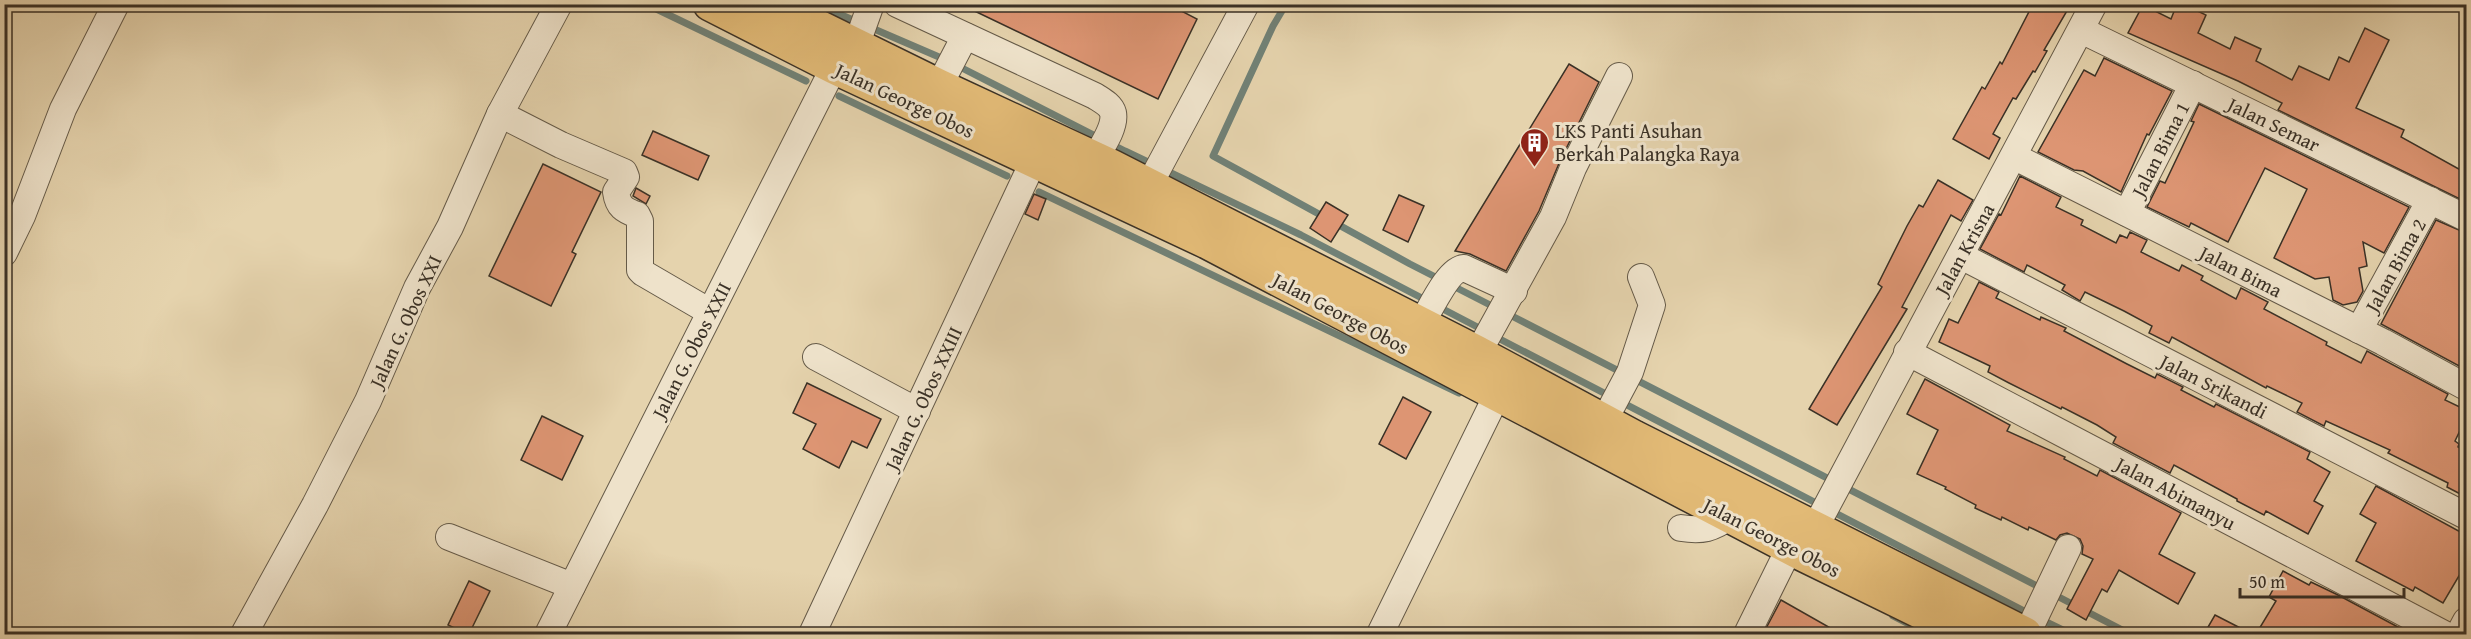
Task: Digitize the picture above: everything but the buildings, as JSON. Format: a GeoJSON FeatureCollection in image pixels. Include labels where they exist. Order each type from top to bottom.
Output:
{"type":"FeatureCollection","features":[{"type":"Feature","properties":{"kind":"main road","name":"Jalan George Obos"},"geometry":{"type":"LineString","coordinates":[[710,4],[858,32],[915,103],[1033,162],[1148,191],[1430,310],[1611,406],[1806,538],[1966,634]]}},
{"type":"Feature","properties":{"kind":"main road","name":"Jalan George Obos"},"geometry":{"type":"LineString","coordinates":[[789,8],[952,62],[1101,147],[1111,166],[1148,191],[1207,242],[1730,516],[1806,538],[2031,626]]}},
{"type":"Feature","properties":{"kind":"street"},"geometry":{"type":"LineString","coordinates":[[4,254],[22,216],[63,109],[116,4]]}},
{"type":"Feature","properties":{"kind":"street","name":"Jalan G. Obos XXI"},"geometry":{"type":"LineString","coordinates":[[244,634],[368,401],[417,288],[450,227],[500,114],[559,4]]}},
{"type":"Feature","properties":{"kind":"street"},"geometry":{"type":"LineString","coordinates":[[897,4],[952,62],[1095,96],[1108,105],[1113,113],[1112,123],[1101,147]]}},
{"type":"Feature","properties":{"kind":"street"},"geometry":{"type":"LineString","coordinates":[[1148,191],[1246,4]]}},
{"type":"Feature","properties":{"kind":"street","name":"Jalan Krisna"},"geometry":{"type":"LineString","coordinates":[[1747,634],[1833,492],[1907,352],[2015,157],[2094,4]]}},
{"type":"Feature","properties":{"kind":"street","name":"Jalan Semar"},"geometry":{"type":"LineString","coordinates":[[2081,30],[2466,218]]}},
{"type":"Feature","properties":{"kind":"street","name":"Jalan G. Obos XXII"},"geometry":{"type":"LineString","coordinates":[[548,634],[710,312],[858,32]]}},
{"type":"Feature","properties":{"kind":"street"},"geometry":{"type":"LineString","coordinates":[[1486,340],[1553,217],[1573,168],[1619,76]]}},
{"type":"Feature","properties":{"kind":"street","name":"Jalan Bima 1"},"geometry":{"type":"LineString","coordinates":[[2127,213],[2193,84]]}},
{"type":"Feature","properties":{"kind":"street"},"geometry":{"type":"LineString","coordinates":[[500,114],[624,172],[626,177],[616,192],[617,201],[623,209],[637,215],[640,221],[640,270],[710,312]]}},
{"type":"Feature","properties":{"kind":"street","name":"Jalan Bima"},"geometry":{"type":"LineString","coordinates":[[2015,157],[2359,330],[2466,387]]}},
{"type":"Feature","properties":{"kind":"street","name":"Jalan G. Obos XXIII"},"geometry":{"type":"LineString","coordinates":[[812,634],[1033,162]]}},
{"type":"Feature","properties":{"kind":"street","name":"Jalan Bima 2"},"geometry":{"type":"LineString","coordinates":[[2359,330],[2430,200]]}},
{"type":"Feature","properties":{"kind":"street","name":"Jalan Srikandi"},"geometry":{"type":"LineString","coordinates":[[1960,256],[2466,516]]}},
{"type":"Feature","properties":{"kind":"street"},"geometry":{"type":"LineString","coordinates":[[1430,310],[1449,277],[1458,269],[1464,268],[1514,291]]}},
{"type":"Feature","properties":{"kind":"street"},"geometry":{"type":"LineString","coordinates":[[1611,406],[1630,372],[1652,305],[1641,277]]}},
{"type":"Feature","properties":{"kind":"street","name":"Jalan Abimanyu"},"geometry":{"type":"LineString","coordinates":[[1907,352],[2444,634]]}},
{"type":"Feature","properties":{"kind":"street"},"geometry":{"type":"LineString","coordinates":[[816,357],[917,411]]}},
{"type":"Feature","properties":{"kind":"street"},"geometry":{"type":"LineString","coordinates":[[1380,634],[1497,395]]}},
{"type":"Feature","properties":{"kind":"street"},"geometry":{"type":"LineString","coordinates":[[1681,528],[1699,531],[1709,529],[1730,516]]}},
{"type":"Feature","properties":{"kind":"street"},"geometry":{"type":"LineString","coordinates":[[449,537],[572,586]]}},
{"type":"Feature","properties":{"kind":"street"},"geometry":{"type":"LineString","coordinates":[[2031,626],[2068,548]]}},
{"type":"Feature","properties":{"kind":"street"},"geometry":{"type":"LineString","coordinates":[[2459,634],[2466,621]]}},
{"type":"Feature","properties":{"kind":"waterway"},"geometry":{"type":"LineString","coordinates":[[646,4],[806,81]]}},
{"type":"Feature","properties":{"kind":"waterway"},"geometry":{"type":"LineString","coordinates":[[816,4],[946,60]]}},
{"type":"Feature","properties":{"kind":"waterway"},"geometry":{"type":"LineString","coordinates":[[1286,4],[1273,26],[1213,156],[1410,264],[1496,308]]}},
{"type":"Feature","properties":{"kind":"waterway"},"geometry":{"type":"LineString","coordinates":[[956,65],[1125,151],[1301,235],[1485,331]]}},
{"type":"Feature","properties":{"kind":"waterway"},"geometry":{"type":"LineString","coordinates":[[839,96],[1007,176]]}},
{"type":"Feature","properties":{"kind":"waterway"},"geometry":{"type":"LineString","coordinates":[[1039,192],[1459,393]]}},
{"type":"Feature","properties":{"kind":"waterway"},"geometry":{"type":"LineString","coordinates":[[1506,313],[2043,589]]}},
{"type":"Feature","properties":{"kind":"waterway"},"geometry":{"type":"LineString","coordinates":[[1494,336],[2030,614]]}},
{"type":"Feature","properties":{"kind":"waterway"},"geometry":{"type":"LineString","coordinates":[[2053,594],[2130,634]]}},
{"type":"Feature","properties":{"kind":"waterway"},"geometry":{"type":"LineString","coordinates":[[1893,616],[1928,634]]}},
{"type":"Feature","properties":{"kind":"waterway"},"geometry":{"type":"LineString","coordinates":[[2040,619],[2071,634]]}},
{"type":"Feature","properties":{"kind":"place","name":"LKS Panti Asuhan Berkah Palangka Raya"},"geometry":{"type":"Point","coordinates":[1534,168]}}]}
